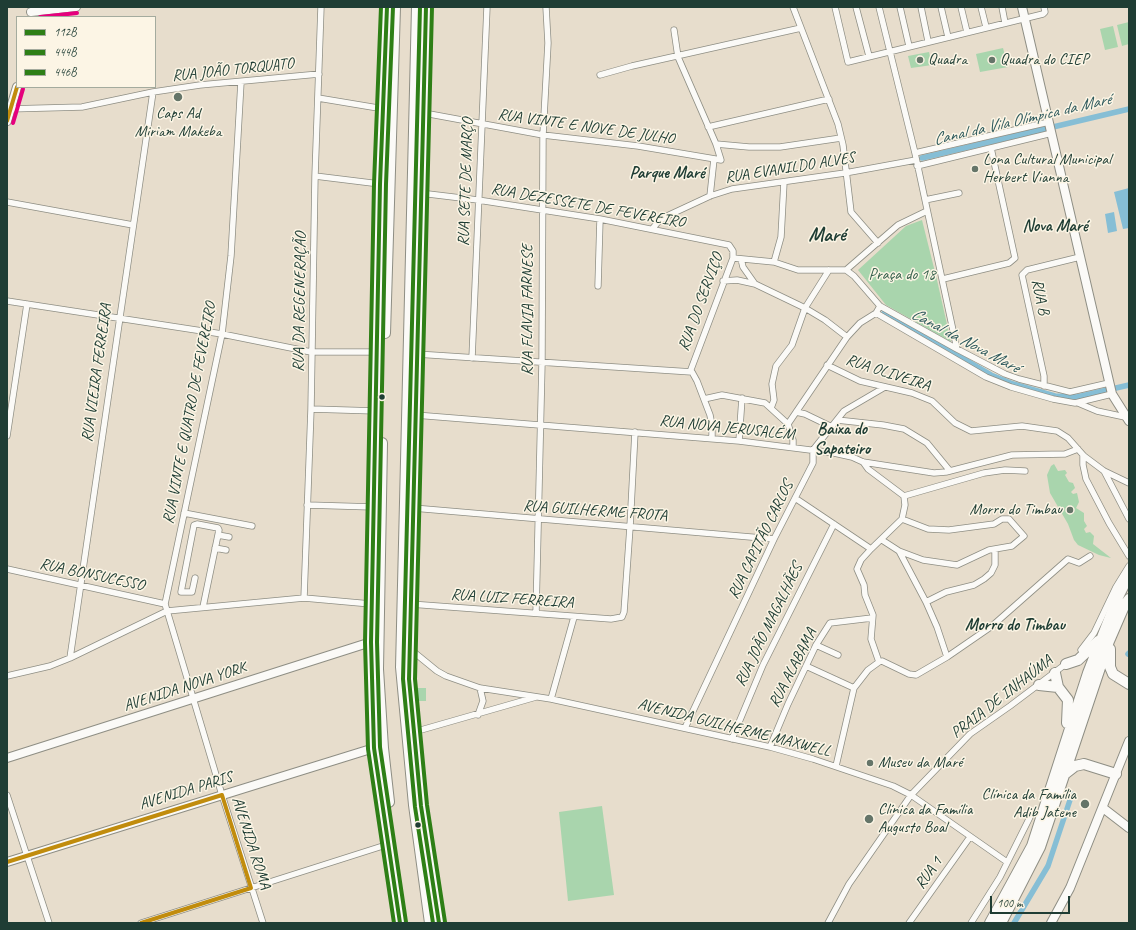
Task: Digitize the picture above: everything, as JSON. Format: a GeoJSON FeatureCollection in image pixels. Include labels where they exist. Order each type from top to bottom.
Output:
{"type":"FeatureCollection","features":[{"type":"Feature","properties":{"kind":"highway"},"geometry":{"type":"LineString","coordinates":[[387,7],[386,70],[380,184],[371,642],[374,748],[400,923]]}},
{"type":"Feature","properties":{"kind":"highway"},"geometry":{"type":"LineString","coordinates":[[395,7],[380,527],[378,669],[380,711],[389,803],[406,923]]}},
{"type":"Feature","properties":{"kind":"highway"},"geometry":{"type":"LineString","coordinates":[[417,7],[409,379],[402,567],[402,693],[414,805],[430,923]]}},
{"type":"Feature","properties":{"kind":"highway"},"geometry":{"type":"LineString","coordinates":[[426,7],[424,113],[420,192],[409,679],[421,806],[439,923]]}},
{"type":"Feature","properties":{"kind":"highway"},"geometry":{"type":"LineString","coordinates":[[386,70],[388,89],[384,249],[387,264]]}},
{"type":"Feature","properties":{"kind":"highway"},"geometry":{"type":"LineString","coordinates":[[414,118],[425,72]]}},
{"type":"Feature","properties":{"kind":"highway"},"geometry":{"type":"LineString","coordinates":[[371,604],[375,590],[376,544],[380,527]]}},
{"type":"Feature","properties":{"kind":"highway"},"geometry":{"type":"LineString","coordinates":[[402,567],[409,648]]}},
{"type":"Feature","properties":{"kind":"highway"},"geometry":{"type":"LineString","coordinates":[[1001,923],[1038,852],[1124,601],[1129,575]]}},
{"type":"Feature","properties":{"kind":"highway"},"geometry":{"type":"LineString","coordinates":[[990,923],[1032,846],[1066,736],[1100,640],[1124,601]]}},
{"type":"Feature","properties":{"kind":"highway"},"geometry":{"type":"LineString","coordinates":[[1112,633],[1108,658],[1110,667],[1113,674],[1129,684]]}},
{"type":"Feature","properties":{"kind":"highway"},"geometry":{"type":"LineString","coordinates":[[1066,664],[1078,660],[1100,640]]}},
{"type":"Feature","properties":{"kind":"highway"},"geometry":{"type":"LineString","coordinates":[[1054,672],[1058,687],[1068,700],[1066,736]]}},
{"type":"Feature","properties":{"kind":"highway"},"geometry":{"type":"LineString","coordinates":[[1039,685],[1058,687]]}},
{"type":"Feature","properties":{"kind":"highway"},"geometry":{"type":"LineString","coordinates":[[1066,772],[1075,766],[1084,764],[1116,774]]}},
{"type":"Feature","properties":{"kind":"main road"},"geometry":{"type":"LineString","coordinates":[[30,12],[76,7]]}},
{"type":"Feature","properties":{"kind":"main road"},"geometry":{"type":"LineString","coordinates":[[1022,7],[1110,388],[1127,419]]}},
{"type":"Feature","properties":{"kind":"main road"},"geometry":{"type":"LineString","coordinates":[[7,121],[17,88]]}},
{"type":"Feature","properties":{"kind":"main road","name":"AVENIDA NOVA YORK"},"geometry":{"type":"LineString","coordinates":[[7,758],[371,642]]}},
{"type":"Feature","properties":{"kind":"main road"},"geometry":{"type":"LineString","coordinates":[[1051,923],[1070,888],[1129,743]]}},
{"type":"Feature","properties":{"kind":"main road","name":"AVENIDA PARIS"},"geometry":{"type":"LineString","coordinates":[[7,862],[374,748]]}},
{"type":"Feature","properties":{"kind":"main road"},"geometry":{"type":"LineString","coordinates":[[1103,808],[1129,828]]}},
{"type":"Feature","properties":{"kind":"street","name":"RUA DA REGENERAÇÃO"},"geometry":{"type":"LineString","coordinates":[[304,598],[311,409],[315,176],[321,7]]}},
{"type":"Feature","properties":{"kind":"street","name":"RUA SETE DE MARÇO"},"geometry":{"type":"LineString","coordinates":[[472,358],[487,7]]}},
{"type":"Feature","properties":{"kind":"street","name":"RUA FLAVIA FARNESE"},"geometry":{"type":"LineString","coordinates":[[536,613],[542,363],[543,135],[548,43],[546,7]]}},
{"type":"Feature","properties":{"kind":"street"},"geometry":{"type":"LineString","coordinates":[[793,7],[800,28],[829,98],[841,138],[851,212],[878,243]]}},
{"type":"Feature","properties":{"kind":"street"},"geometry":{"type":"LineString","coordinates":[[835,7],[848,62],[948,36],[1043,14],[1045,12],[1044,7]]}},
{"type":"Feature","properties":{"kind":"street"},"geometry":{"type":"LineString","coordinates":[[856,7],[869,56]]}},
{"type":"Feature","properties":{"kind":"street"},"geometry":{"type":"LineString","coordinates":[[878,7],[890,51],[925,200],[958,349]]}},
{"type":"Feature","properties":{"kind":"street"},"geometry":{"type":"LineString","coordinates":[[900,7],[909,46]]}},
{"type":"Feature","properties":{"kind":"street"},"geometry":{"type":"LineString","coordinates":[[921,7],[928,41]]}},
{"type":"Feature","properties":{"kind":"street"},"geometry":{"type":"LineString","coordinates":[[941,7],[948,36]]}},
{"type":"Feature","properties":{"kind":"street"},"geometry":{"type":"LineString","coordinates":[[961,7],[967,32]]}},
{"type":"Feature","properties":{"kind":"street"},"geometry":{"type":"LineString","coordinates":[[981,7],[986,27]]}},
{"type":"Feature","properties":{"kind":"street"},"geometry":{"type":"LineString","coordinates":[[1002,7],[1005,23]]}},
{"type":"Feature","properties":{"kind":"street"},"geometry":{"type":"LineString","coordinates":[[600,75],[632,66],[678,57],[800,28]]}},
{"type":"Feature","properties":{"kind":"street"},"geometry":{"type":"LineString","coordinates":[[674,30],[678,57],[716,144],[749,147],[780,147],[841,138]]}},
{"type":"Feature","properties":{"kind":"street","name":"RUA JOÃO TORQUATO"},"geometry":{"type":"LineString","coordinates":[[10,109],[82,107],[153,92],[319,74]]}},
{"type":"Feature","properties":{"kind":"street","name":"RUA VINTE E QUATRO DE FEVEREIRO"},"geometry":{"type":"LineString","coordinates":[[165,604],[222,334],[231,256],[241,82]]}},
{"type":"Feature","properties":{"kind":"street","name":"RUA VIEIRA FERREIRA"},"geometry":{"type":"LineString","coordinates":[[70,658],[118,317],[153,92]]}},
{"type":"Feature","properties":{"kind":"street"},"geometry":{"type":"LineString","coordinates":[[318,98],[384,108]]}},
{"type":"Feature","properties":{"kind":"street"},"geometry":{"type":"LineString","coordinates":[[708,127],[829,98]]}},
{"type":"Feature","properties":{"kind":"street","name":"RUA VINTE E NOVE DE JULHO"},"geometry":{"type":"LineString","coordinates":[[424,113],[482,125],[543,135],[638,146],[720,160],[716,144]]}},
{"type":"Feature","properties":{"kind":"street"},"geometry":{"type":"LineString","coordinates":[[914,153],[1050,127]]}},
{"type":"Feature","properties":{"kind":"street","name":"RUA EVANILDO ALVES"},"geometry":{"type":"LineString","coordinates":[[653,228],[660,220],[710,196],[732,189],[916,163],[990,148],[1050,127]]}},
{"type":"Feature","properties":{"kind":"street"},"geometry":{"type":"LineString","coordinates":[[943,279],[1013,261],[1015,253],[990,148]]}},
{"type":"Feature","properties":{"kind":"street"},"geometry":{"type":"LineString","coordinates":[[710,196],[714,159]]}},
{"type":"Feature","properties":{"kind":"street"},"geometry":{"type":"LineString","coordinates":[[315,176],[380,184]]}},
{"type":"Feature","properties":{"kind":"street"},"geometry":{"type":"LineString","coordinates":[[774,262],[781,237],[784,182]]}},
{"type":"Feature","properties":{"kind":"street","name":"RUA DEZESSETE DE FEVEREIRO"},"geometry":{"type":"LineString","coordinates":[[420,192],[600,219],[653,228],[727,244]]}},
{"type":"Feature","properties":{"kind":"street"},"geometry":{"type":"LineString","coordinates":[[925,200],[959,193]]}},
{"type":"Feature","properties":{"kind":"street"},"geometry":{"type":"LineString","coordinates":[[7,202],[132,225]]}},
{"type":"Feature","properties":{"kind":"street"},"geometry":{"type":"LineString","coordinates":[[846,270],[903,222],[927,211]]}},
{"type":"Feature","properties":{"kind":"street"},"geometry":{"type":"LineString","coordinates":[[598,286],[600,219]]}},
{"type":"Feature","properties":{"kind":"street","name":"RUA DO SERVIÇO"},"geometry":{"type":"LineString","coordinates":[[712,438],[712,425],[704,399],[691,372],[723,281],[734,258],[733,251],[727,244]]}},
{"type":"Feature","properties":{"kind":"street","name":"RUA B"},"geometry":{"type":"LineString","coordinates":[[1044,386],[1044,376],[1022,275],[1027,270],[1080,257]]}},
{"type":"Feature","properties":{"kind":"street"},"geometry":{"type":"LineString","coordinates":[[734,258],[774,262],[798,270],[846,270],[854,276],[880,306],[1005,374],[1070,392],[1110,388]]}},
{"type":"Feature","properties":{"kind":"street"},"geometry":{"type":"LineString","coordinates":[[741,259],[743,267],[756,284]]}},
{"type":"Feature","properties":{"kind":"street"},"geometry":{"type":"LineString","coordinates":[[771,408],[774,400],[772,384],[776,366],[792,346],[805,308],[829,270]]}},
{"type":"Feature","properties":{"kind":"street"},"geometry":{"type":"LineString","coordinates":[[723,281],[737,280],[756,284],[805,308],[825,320],[847,337]]}},
{"type":"Feature","properties":{"kind":"street"},"geometry":{"type":"LineString","coordinates":[[7,301],[222,334],[311,352],[377,352]]}},
{"type":"Feature","properties":{"kind":"street"},"geometry":{"type":"LineString","coordinates":[[7,436],[27,304]]}},
{"type":"Feature","properties":{"kind":"street"},"geometry":{"type":"LineString","coordinates":[[788,424],[847,337],[860,323],[876,313],[880,306]]}},
{"type":"Feature","properties":{"kind":"street"},"geometry":{"type":"LineString","coordinates":[[876,313],[986,377],[1011,387],[1053,399],[1078,403],[1127,419]]}},
{"type":"Feature","properties":{"kind":"street"},"geometry":{"type":"LineString","coordinates":[[416,354],[691,372]]}},
{"type":"Feature","properties":{"kind":"street","name":"RUA OLIVEIRA"},"geometry":{"type":"LineString","coordinates":[[827,365],[860,381],[912,393],[932,401],[956,423],[972,431],[1011,426],[1038,427],[1063,434],[1083,455],[1104,471],[1129,483]]}},
{"type":"Feature","properties":{"kind":"street"},"geometry":{"type":"LineString","coordinates":[[813,450],[844,411],[885,387]]}},
{"type":"Feature","properties":{"kind":"street"},"geometry":{"type":"LineString","coordinates":[[1078,403],[1110,388]]}},
{"type":"Feature","properties":{"kind":"street"},"geometry":{"type":"LineString","coordinates":[[704,399],[722,395],[765,403],[788,424],[793,440],[793,447]]}},
{"type":"Feature","properties":{"kind":"street"},"geometry":{"type":"LineString","coordinates":[[739,441],[742,398]]}},
{"type":"Feature","properties":{"kind":"street"},"geometry":{"type":"LineString","coordinates":[[311,409],[376,411]]}},
{"type":"Feature","properties":{"kind":"street"},"geometry":{"type":"LineString","coordinates":[[796,412],[806,414],[832,427]]}},
{"type":"Feature","properties":{"kind":"street","name":"RUA NOVA JERUSALÉM"},"geometry":{"type":"LineString","coordinates":[[415,415],[712,438],[793,447],[852,457],[863,462],[934,473],[950,471],[1012,455],[1065,454],[1078,449]]}},
{"type":"Feature","properties":{"kind":"street"},"geometry":{"type":"LineString","coordinates":[[837,420],[904,429],[927,443],[950,471]]}},
{"type":"Feature","properties":{"kind":"street"},"geometry":{"type":"LineString","coordinates":[[630,527],[635,432]]}},
{"type":"Feature","properties":{"kind":"street","name":"RUA CAPITÃO CARLOS"},"geometry":{"type":"LineString","coordinates":[[685,728],[774,539],[813,464],[813,450]]}},
{"type":"Feature","properties":{"kind":"street"},"geometry":{"type":"LineString","coordinates":[[1083,455],[1083,465],[1089,485],[1119,541],[1129,556]]}},
{"type":"Feature","properties":{"kind":"street"},"geometry":{"type":"LineString","coordinates":[[863,462],[868,469],[904,496]]}},
{"type":"Feature","properties":{"kind":"street"},"geometry":{"type":"LineString","coordinates":[[904,496],[984,472],[1005,470],[1025,471]]}},
{"type":"Feature","properties":{"kind":"street"},"geometry":{"type":"LineString","coordinates":[[1104,471],[1129,519]]}},
{"type":"Feature","properties":{"kind":"street"},"geometry":{"type":"LineString","coordinates":[[879,662],[870,639],[873,615],[865,595],[864,585],[857,569],[861,560],[902,519],[904,496]]}},
{"type":"Feature","properties":{"kind":"street"},"geometry":{"type":"LineString","coordinates":[[795,498],[871,549]]}},
{"type":"Feature","properties":{"kind":"street"},"geometry":{"type":"LineString","coordinates":[[307,505],[373,507]]}},
{"type":"Feature","properties":{"kind":"street","name":"RUA GUILHERME FROTA"},"geometry":{"type":"LineString","coordinates":[[413,508],[774,539]]}},
{"type":"Feature","properties":{"kind":"street"},"geometry":{"type":"LineString","coordinates":[[184,513],[252,526]]}},
{"type":"Feature","properties":{"kind":"street"},"geometry":{"type":"LineString","coordinates":[[882,540],[899,551],[923,560],[957,565],[989,550],[1012,546],[1024,536],[1009,519],[1002,519],[994,524],[949,530],[928,529],[902,519]]}},
{"type":"Feature","properties":{"kind":"street"},"geometry":{"type":"LineString","coordinates":[[195,578],[192,592],[181,592],[194,525],[197,524],[218,528],[218,535],[203,607]]}},
{"type":"Feature","properties":{"kind":"street","name":"RUA JOÃO MAGALHÃES"},"geometry":{"type":"LineString","coordinates":[[732,739],[764,665],[834,524]]}},
{"type":"Feature","properties":{"kind":"street","name":"RUA LUIZ FERREIRA"},"geometry":{"type":"LineString","coordinates":[[410,604],[620,619],[624,612],[630,527]]}},
{"type":"Feature","properties":{"kind":"street"},"geometry":{"type":"LineString","coordinates":[[218,535],[229,537]]}},
{"type":"Feature","properties":{"kind":"street"},"geometry":{"type":"LineString","coordinates":[[215,548],[226,550]]}},
{"type":"Feature","properties":{"kind":"street"},"geometry":{"type":"LineString","coordinates":[[926,602],[946,592],[974,585],[984,579],[995,565],[995,550]]}},
{"type":"Feature","properties":{"kind":"street"},"geometry":{"type":"LineString","coordinates":[[899,551],[926,602],[947,657]]}},
{"type":"Feature","properties":{"kind":"street"},"geometry":{"type":"LineString","coordinates":[[836,766],[854,688],[864,675],[879,662],[885,662],[913,676],[947,657],[1003,618],[1068,559],[1079,563],[1090,556]]}},
{"type":"Feature","properties":{"kind":"street","name":"PRAIA DE INHAÚMA"},"geometry":{"type":"LineString","coordinates":[[828,923],[853,879],[911,795],[970,734],[1039,685],[1078,654],[1090,639],[1116,587],[1129,566]]}},
{"type":"Feature","properties":{"kind":"street","name":"RUA BONSUCESSO"},"geometry":{"type":"LineString","coordinates":[[7,569],[165,604]]}},
{"type":"Feature","properties":{"kind":"street"},"geometry":{"type":"LineString","coordinates":[[7,676],[50,666],[70,658],[167,611],[304,598],[371,604]]}},
{"type":"Feature","properties":{"kind":"street"},"geometry":{"type":"LineString","coordinates":[[165,604],[167,611]]}},
{"type":"Feature","properties":{"kind":"street","name":"AVENIDA ROMA"},"geometry":{"type":"LineString","coordinates":[[167,611],[222,795],[263,923]]}},
{"type":"Feature","properties":{"kind":"street"},"geometry":{"type":"LineString","coordinates":[[551,699],[574,616]]}},
{"type":"Feature","properties":{"kind":"street","name":"RUA ALABAMA"},"geometry":{"type":"LineString","coordinates":[[770,747],[816,645],[830,622],[872,618]]}},
{"type":"Feature","properties":{"kind":"street"},"geometry":{"type":"LineString","coordinates":[[816,645],[838,655]]}},
{"type":"Feature","properties":{"kind":"street","name":"AVENIDA GUILHERME MAXWELL"},"geometry":{"type":"LineString","coordinates":[[409,648],[436,671],[480,688],[551,699],[770,747],[836,766],[893,786],[911,795],[1007,862]]}},
{"type":"Feature","properties":{"kind":"street"},"geometry":{"type":"LineString","coordinates":[[806,666],[854,688]]}},
{"type":"Feature","properties":{"kind":"street"},"geometry":{"type":"LineString","coordinates":[[478,715],[483,701],[480,688]]}},
{"type":"Feature","properties":{"kind":"street"},"geometry":{"type":"LineString","coordinates":[[414,732],[538,697]]}},
{"type":"Feature","properties":{"kind":"street"},"geometry":{"type":"LineString","coordinates":[[7,795],[49,923]]}},
{"type":"Feature","properties":{"kind":"street"},"geometry":{"type":"LineString","coordinates":[[972,923],[1000,877],[1030,817]]}},
{"type":"Feature","properties":{"kind":"street","name":"RUA 1"},"geometry":{"type":"LineString","coordinates":[[909,923],[970,837]]}},
{"type":"Feature","properties":{"kind":"street"},"geometry":{"type":"LineString","coordinates":[[141,923],[388,844]]}},
{"type":"Feature","properties":{"kind":"green space"},"geometry":{"type":"Polygon","coordinates":[[[1129,22],[1129,44],[1122,46],[1117,25],[1129,22]]]}},
{"type":"Feature","properties":{"kind":"green space"},"geometry":{"type":"Polygon","coordinates":[[[1113,26],[1118,47],[1105,50],[1100,29],[1113,26]]]}},
{"type":"Feature","properties":{"kind":"green space","name":"Quadra do CIEP"},"geometry":{"type":"Polygon","coordinates":[[[1003,48],[1008,67],[980,72],[976,54],[1003,48]]]}},
{"type":"Feature","properties":{"kind":"green space","name":"Quadra"},"geometry":{"type":"Polygon","coordinates":[[[929,52],[932,65],[911,68],[908,56],[929,52]]]}},
{"type":"Feature","properties":{"kind":"green space","name":"Praça do 18"},"geometry":{"type":"Polygon","coordinates":[[[922,220],[951,342],[886,305],[858,270],[906,226],[922,220]]]}},
{"type":"Feature","properties":{"kind":"green space"},"geometry":{"type":"Polygon","coordinates":[[[1054,464],[1058,471],[1065,470],[1067,473],[1065,475],[1069,482],[1073,483],[1075,488],[1071,492],[1073,494],[1077,493],[1079,502],[1076,508],[1084,513],[1084,521],[1087,526],[1084,529],[1086,533],[1090,532],[1094,536],[1093,544],[1111,558],[1099,555],[1078,545],[1074,540],[1068,524],[1050,493],[1047,475],[1051,466],[1054,464]]]}},
{"type":"Feature","properties":{"kind":"green space"},"geometry":{"type":"Polygon","coordinates":[[[417,688],[426,688],[426,701],[418,701],[417,688]]]}},
{"type":"Feature","properties":{"kind":"green space"},"geometry":{"type":"Polygon","coordinates":[[[602,806],[614,895],[568,901],[559,812],[602,806]]]}},
{"type":"Feature","properties":{"kind":"water"},"geometry":{"type":"Polygon","coordinates":[[[1129,188],[1129,228],[1123,229],[1114,192],[1129,188]]]}},
{"type":"Feature","properties":{"kind":"water"},"geometry":{"type":"Polygon","coordinates":[[[1114,212],[1117,231],[1108,233],[1105,214],[1114,212]]]}},
{"type":"Feature","properties":{"kind":"waterway","name":"Canal da Vila Olímpica da Maré"},"geometry":{"type":"LineString","coordinates":[[922,158],[1129,109]]}},
{"type":"Feature","properties":{"kind":"waterway","name":"Canal da Nova Maré"},"geometry":{"type":"LineString","coordinates":[[884,313],[991,375],[1013,384],[1055,396],[1077,397],[1129,385]]}},
{"type":"Feature","properties":{"kind":"waterway"},"geometry":{"type":"LineString","coordinates":[[1014,923],[1048,866],[1072,794]]}},
{"type":"Feature","properties":{"kind":"transit line","name":"444B"},"geometry":{"type":"LineString","coordinates":[[381,7],[374,184],[365,642],[368,749],[394,923]]}},
{"type":"Feature","properties":{"kind":"transit line","name":"112B"},"geometry":{"type":"LineString","coordinates":[[387,7],[380,184],[371,642],[374,748],[400,923]]}},
{"type":"Feature","properties":{"kind":"transit line","name":"446B"},"geometry":{"type":"LineString","coordinates":[[393,7],[386,184],[377,642],[380,747],[406,922]]}},
{"type":"Feature","properties":{"kind":"transit line","name":"444B"},"geometry":{"type":"LineString","coordinates":[[420,7],[403,679],[415,807],[433,923]]}},
{"type":"Feature","properties":{"kind":"transit line","name":"112B"},"geometry":{"type":"LineString","coordinates":[[426,7],[409,679],[421,806],[439,923]]}},
{"type":"Feature","properties":{"kind":"transit line","name":"446B"},"geometry":{"type":"LineString","coordinates":[[432,7],[415,679],[427,805],[445,922]]}},
{"type":"Feature","properties":{"kind":"transit line"},"geometry":{"type":"LineString","coordinates":[[49,16],[77,13]]}},
{"type":"Feature","properties":{"kind":"transit line"},"geometry":{"type":"LineString","coordinates":[[7,121],[17,88]]}},
{"type":"Feature","properties":{"kind":"transit line"},"geometry":{"type":"LineString","coordinates":[[13,123],[23,89]]}},
{"type":"Feature","properties":{"kind":"transit line"},"geometry":{"type":"LineString","coordinates":[[7,862],[222,795],[251,888],[141,923]]}},
{"type":"Feature","properties":{"kind":"place","name":"Quadra"},"geometry":{"type":"Point","coordinates":[920,60]}},
{"type":"Feature","properties":{"kind":"place","name":"Quadra do CIEP"},"geometry":{"type":"Point","coordinates":[992,60]}},
{"type":"Feature","properties":{"kind":"place","name":"Caps Ad Miriam Makeba"},"geometry":{"type":"Point","coordinates":[178,97]}},
{"type":"Feature","properties":{"kind":"place","name":"Lona Cultural Municipal Herbert Vianna"},"geometry":{"type":"Point","coordinates":[975,169]}},
{"type":"Feature","properties":{"kind":"place","name":"Morro do Timbau"},"geometry":{"type":"Point","coordinates":[1070,510]}},
{"type":"Feature","properties":{"kind":"place","name":"Museu da Maré"},"geometry":{"type":"Point","coordinates":[870,763]}},
{"type":"Feature","properties":{"kind":"place","name":"Clínica da Família Adib Jatene"},"geometry":{"type":"Point","coordinates":[1085,804]}},
{"type":"Feature","properties":{"kind":"place","name":"Clínica da Família Augusto Boal"},"geometry":{"type":"Point","coordinates":[869,819]}},
{"type":"Feature","properties":{"kind":"district","name":"Parque Maré"},"geometry":{"type":"Point","coordinates":[667,174]}},
{"type":"Feature","properties":{"kind":"district","name":"Nova Maré"},"geometry":{"type":"Point","coordinates":[1055,227]}},
{"type":"Feature","properties":{"kind":"district","name":"Maré"},"geometry":{"type":"Point","coordinates":[827,236]}},
{"type":"Feature","properties":{"kind":"district","name":"Baixa do Sapateiro"},"geometry":{"type":"Point","coordinates":[842,440]}},
{"type":"Feature","properties":{"kind":"district","name":"Morro do Timbau"},"geometry":{"type":"Point","coordinates":[1015,626]}}]}
